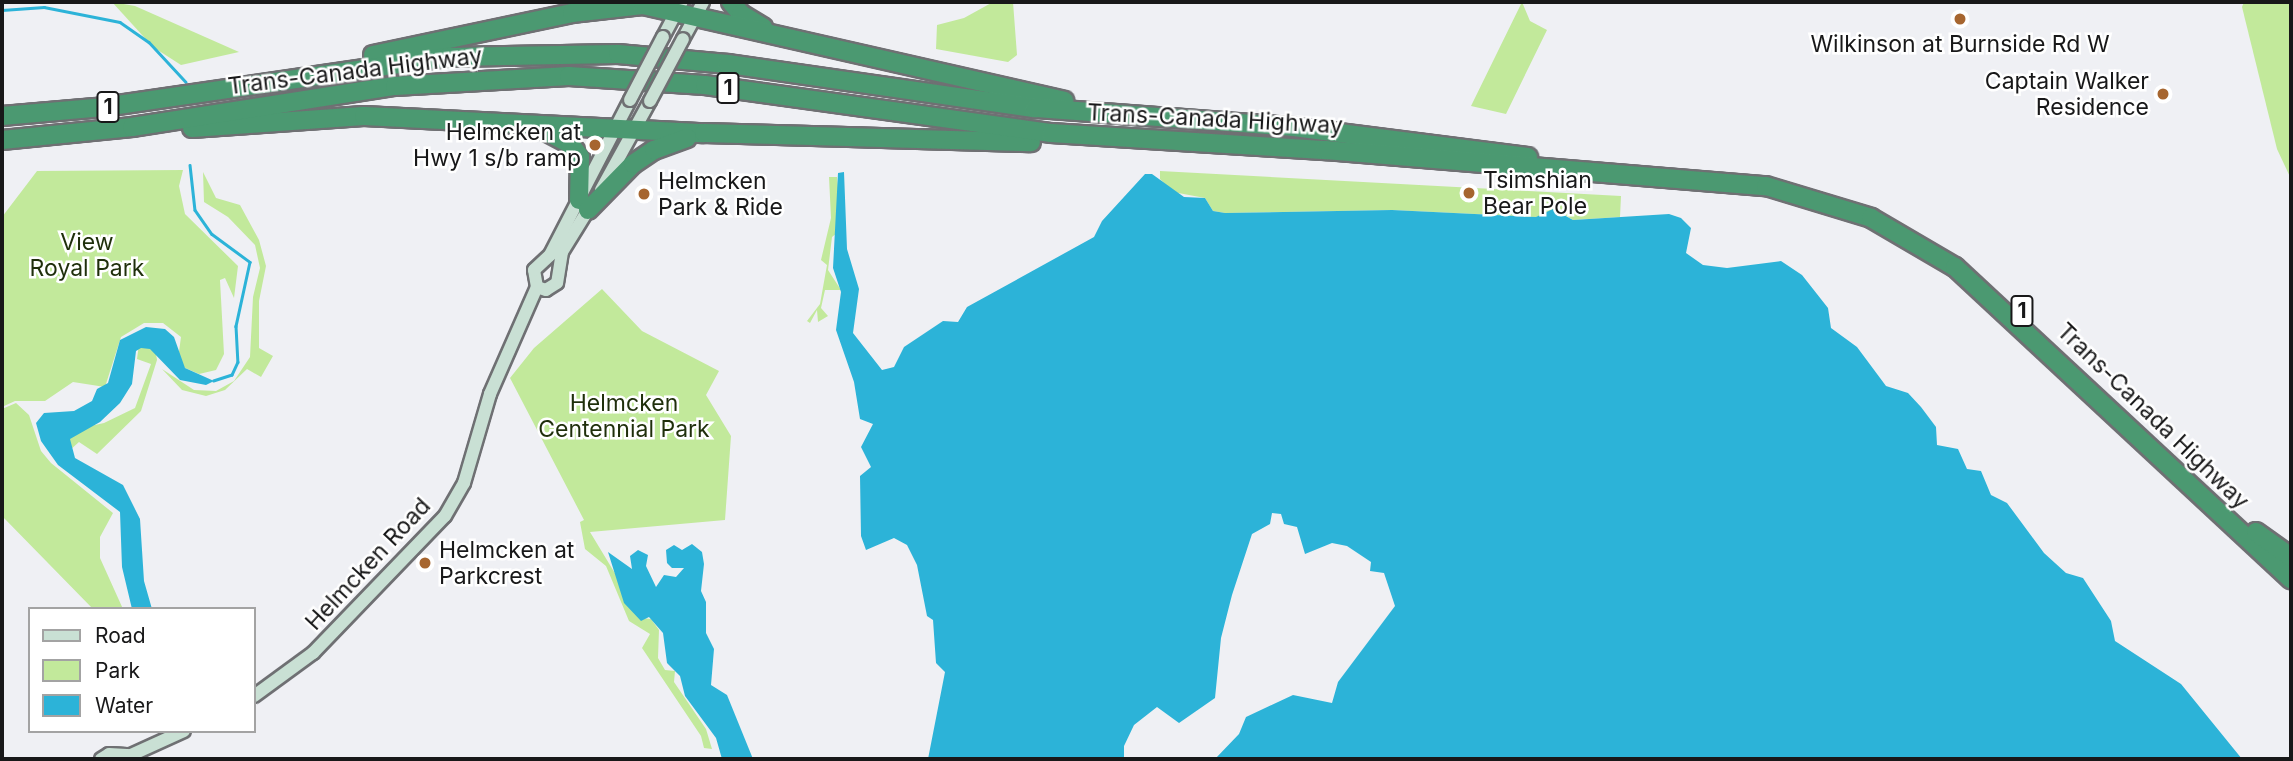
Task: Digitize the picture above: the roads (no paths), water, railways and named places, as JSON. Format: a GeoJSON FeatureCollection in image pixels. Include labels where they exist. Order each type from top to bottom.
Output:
{"type":"FeatureCollection","features":[{"type":"Feature","properties":{"kind":"highway"},"geometry":{"type":"LineString","coordinates":[[572,13],[609,2]]}},
{"type":"Feature","properties":{"kind":"highway"},"geometry":{"type":"LineString","coordinates":[[731,2],[751,21],[810,42]]}},
{"type":"Feature","properties":{"kind":"highway"},"geometry":{"type":"LineString","coordinates":[[214,90],[572,13],[630,5],[679,6],[699,9],[810,42],[1066,101],[1218,114],[1265,124]]}},
{"type":"Feature","properties":{"kind":"highway","name":"Trans-Canada Highway"},"geometry":{"type":"LineString","coordinates":[[2,116],[448,57],[618,54],[728,64],[1035,108],[1265,124],[1537,158],[1762,174],[1859,201],[1919,230],[1983,275],[2291,564]]}},
{"type":"Feature","properties":{"kind":"highway","name":"Trans-Canada Highway"},"geometry":{"type":"LineString","coordinates":[[2,140],[132,127],[394,86],[569,76],[705,85],[1041,132],[1325,150],[1754,184],[1804,194],[1871,218],[1924,246],[1982,289],[2291,579]]}},
{"type":"Feature","properties":{"kind":"highway"},"geometry":{"type":"LineString","coordinates":[[132,127],[177,129],[364,116],[704,134],[1293,154],[1325,150]]}},
{"type":"Feature","properties":{"kind":"highway"},"geometry":{"type":"LineString","coordinates":[[527,123],[574,149],[583,169],[584,205]]}},
{"type":"Feature","properties":{"kind":"highway"},"geometry":{"type":"LineString","coordinates":[[584,205],[654,150],[704,134]]}},
{"type":"Feature","properties":{"kind":"highway"},"geometry":{"type":"LineString","coordinates":[[2256,532],[2291,557]]}},
{"type":"Feature","properties":{"kind":"highway"},"geometry":{"type":"LineString","coordinates":[[2263,554],[2291,587]]}},
{"type":"Feature","properties":{"kind":"main road"},"geometry":{"type":"LineString","coordinates":[[679,6],[613,129],[584,205],[556,270],[557,283],[540,288],[532,278],[539,265],[550,255],[584,205],[634,130],[699,9]]}},
{"type":"Feature","properties":{"kind":"main road"},"geometry":{"type":"LineString","coordinates":[[539,265],[556,270]]}},
{"type":"Feature","properties":{"kind":"main road","name":"Helmcken Road"},"geometry":{"type":"LineString","coordinates":[[256,695],[313,653],[445,516],[464,483],[490,394],[540,288]]}},
{"type":"Feature","properties":{"kind":"main road"},"geometry":{"type":"LineString","coordinates":[[101,759],[123,757],[180,733]]}},
{"type":"Feature","properties":{"kind":"water"},"geometry":{"type":"Polygon","coordinates":[[[844,172],[847,249],[859,289],[853,333],[882,370],[894,367],[904,347],[943,321],[958,322],[967,307],[1094,237],[1102,221],[1145,174],[1152,174],[1184,197],[1205,198],[1213,211],[1225,213],[1392,210],[1536,217],[1553,209],[1573,220],[1669,214],[1681,218],[1691,228],[1686,253],[1703,265],[1727,268],[1781,261],[1802,275],[1828,308],[1831,328],[1857,347],[1886,386],[1908,393],[1921,407],[1936,427],[1937,445],[1958,449],[1967,469],[1981,471],[1991,495],[2007,503],[2044,553],[2066,573],[2083,578],[2111,621],[2115,641],[2181,684],[2242,759],[1215,759],[1239,734],[1246,717],[1293,695],[1332,703],[1338,682],[1395,606],[1384,573],[1370,571],[1371,562],[1347,546],[1332,543],[1305,554],[1297,527],[1284,524],[1281,514],[1272,513],[1270,524],[1252,534],[1232,595],[1221,638],[1215,698],[1179,723],[1157,707],[1134,725],[1124,746],[1124,759],[928,759],[945,672],[936,663],[933,620],[927,616],[917,565],[907,545],[894,538],[866,550],[861,536],[860,476],[871,467],[861,447],[873,424],[860,419],[854,382],[836,330],[841,292],[833,268],[838,173],[844,172]]]}},
{"type":"Feature","properties":{"kind":"water"},"geometry":{"type":"Polygon","coordinates":[[[146,327],[165,329],[174,337],[185,368],[214,381],[206,385],[180,380],[150,349],[141,348],[136,351],[132,384],[120,403],[100,422],[70,439],[75,458],[123,485],[140,519],[144,581],[151,607],[132,607],[122,567],[120,512],[58,465],[41,441],[36,423],[44,413],[74,411],[92,401],[97,389],[108,383],[120,340],[146,327]]]}},
{"type":"Feature","properties":{"kind":"water"},"geometry":{"type":"Polygon","coordinates":[[[692,544],[702,552],[704,564],[701,591],[706,602],[706,633],[714,649],[711,685],[727,695],[753,759],[722,759],[716,738],[685,696],[680,676],[667,663],[663,633],[649,617],[641,621],[624,603],[608,552],[632,569],[630,556],[638,550],[648,555],[646,566],[656,587],[664,575],[676,577],[684,568],[672,568],[667,563],[666,550],[674,545],[682,550],[692,544]]]}},
{"type":"Feature","properties":{"kind":"waterway"},"geometry":{"type":"LineString","coordinates":[[2,10],[44,7],[120,22],[149,42],[186,82]]}},
{"type":"Feature","properties":{"kind":"waterway"},"geometry":{"type":"LineString","coordinates":[[190,165],[195,210],[212,234],[250,262],[236,326],[238,362],[232,375],[214,381]]}},
{"type":"Feature","properties":{"kind":"place","name":"Wilkinson at Burnside Rd W"},"geometry":{"type":"Point","coordinates":[1960,19]}},
{"type":"Feature","properties":{"kind":"place","name":"Captain Walker Residence"},"geometry":{"type":"Point","coordinates":[2163,94]}},
{"type":"Feature","properties":{"kind":"place","name":"Helmcken at Hwy 1 s/b ramp"},"geometry":{"type":"Point","coordinates":[595,145]}},
{"type":"Feature","properties":{"kind":"place","name":"Tsimshian Bear Pole"},"geometry":{"type":"Point","coordinates":[1469,193]}},
{"type":"Feature","properties":{"kind":"place","name":"Helmcken Park & Ride"},"geometry":{"type":"Point","coordinates":[644,194]}},
{"type":"Feature","properties":{"kind":"place","name":"Helmcken at Parkcrest"},"geometry":{"type":"Point","coordinates":[425,563]}},
{"type":"Feature","properties":{"kind":"park label","name":"View Royal Park"},"geometry":{"type":"Point","coordinates":[87,255]}},
{"type":"Feature","properties":{"kind":"park label","name":"Helmcken Centennial Park"},"geometry":{"type":"Point","coordinates":[624,416]}}]}
